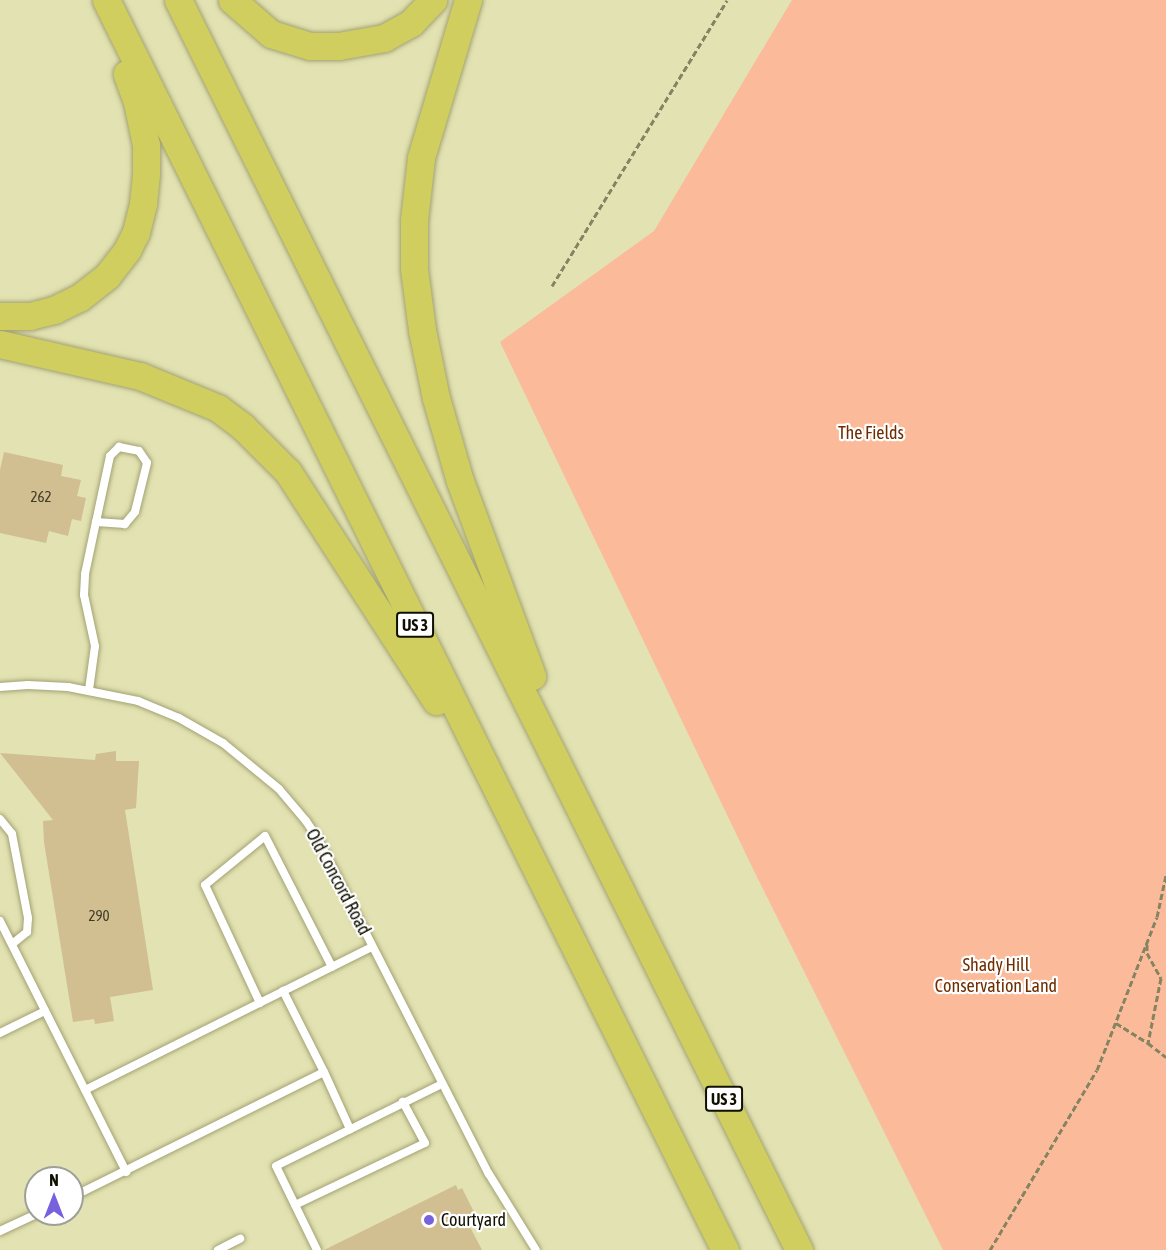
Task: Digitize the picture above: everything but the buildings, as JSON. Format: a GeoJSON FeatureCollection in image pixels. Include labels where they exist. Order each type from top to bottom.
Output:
{"type":"FeatureCollection","features":[{"type":"Feature","properties":{"kind":"highway"},"geometry":{"type":"LineString","coordinates":[[0,316],[30,316],[54,310],[79,298],[107,276],[127,250],[136,232],[143,203],[146,145],[137,102],[99,0]]}},
{"type":"Feature","properties":{"kind":"highway","name":"US 3"},"geometry":{"type":"LineString","coordinates":[[106,0],[725,1250]]}},
{"type":"Feature","properties":{"kind":"highway","name":"US 3"},"geometry":{"type":"LineString","coordinates":[[178,0],[799,1250]]}},
{"type":"Feature","properties":{"kind":"highway"},"geometry":{"type":"LineString","coordinates":[[232,0],[271,34],[310,46],[339,46],[384,38],[411,22],[433,0]]}},
{"type":"Feature","properties":{"kind":"highway"},"geometry":{"type":"LineString","coordinates":[[468,0],[421,158],[414,220],[414,269],[418,300],[436,398],[460,481],[577,801]]}},
{"type":"Feature","properties":{"kind":"highway"},"geometry":{"type":"LineString","coordinates":[[0,344],[140,376],[183,391],[218,408],[265,446],[288,472],[320,517],[508,812]]}},
{"type":"Feature","properties":{"kind":"lane"},"geometry":{"type":"LineString","coordinates":[[89,690],[95,657],[93,634],[85,602],[85,574],[96,522],[110,456],[119,447],[139,451],[147,463],[135,513],[125,524],[96,522]]}},
{"type":"Feature","properties":{"kind":"lane","name":"Old Concord Road"},"geometry":{"type":"LineString","coordinates":[[0,687],[47,685],[89,690],[138,701],[179,718],[223,743],[262,773],[306,821],[493,1181],[536,1250]]}},
{"type":"Feature","properties":{"kind":"lane"},"geometry":{"type":"LineString","coordinates":[[0,819],[12,834],[28,918],[27,932],[12,944]]}},
{"type":"Feature","properties":{"kind":"lane"},"geometry":{"type":"LineString","coordinates":[[260,1003],[205,885],[265,836],[332,967]]}},
{"type":"Feature","properties":{"kind":"lane"},"geometry":{"type":"LineString","coordinates":[[0,921],[126,1172]]}},
{"type":"Feature","properties":{"kind":"lane"},"geometry":{"type":"LineString","coordinates":[[84,1090],[372,947]]}},
{"type":"Feature","properties":{"kind":"lane"},"geometry":{"type":"LineString","coordinates":[[283,992],[350,1129]]}},
{"type":"Feature","properties":{"kind":"lane"},"geometry":{"type":"LineString","coordinates":[[0,1033],[45,1011]]}},
{"type":"Feature","properties":{"kind":"lane"},"geometry":{"type":"LineString","coordinates":[[84,1191],[324,1072]]}},
{"type":"Feature","properties":{"kind":"lane"},"geometry":{"type":"LineString","coordinates":[[317,1250],[276,1166],[442,1084]]}},
{"type":"Feature","properties":{"kind":"lane"},"geometry":{"type":"LineString","coordinates":[[295,1205],[425,1143],[403,1102]]}},
{"type":"Feature","properties":{"kind":"lane"},"geometry":{"type":"LineString","coordinates":[[0,1231],[24,1220]]}},
{"type":"Feature","properties":{"kind":"lane"},"geometry":{"type":"LineString","coordinates":[[218,1250],[240,1239]]}},
{"type":"Feature","properties":{"kind":"path"},"geometry":{"type":"LineString","coordinates":[[552,286],[727,0]]}},
{"type":"Feature","properties":{"kind":"path"},"geometry":{"type":"LineString","coordinates":[[990,1250],[1097,1070],[1157,917],[1166,875]]}},
{"type":"Feature","properties":{"kind":"path"},"geometry":{"type":"LineString","coordinates":[[1147,942],[1147,952],[1161,978],[1148,1043]]}},
{"type":"Feature","properties":{"kind":"path"},"geometry":{"type":"LineString","coordinates":[[1116,1022],[1166,1057]]}},
{"type":"Feature","properties":{"kind":"green space","name":"The Fields"},"geometry":{"type":"Polygon","coordinates":[[[792,0],[1166,0],[1166,1250],[943,1250],[755,873],[500,342],[654,231],[792,0]]]}},
{"type":"Feature","properties":{"kind":"place","name":"Courtyard"},"geometry":{"type":"Point","coordinates":[429,1220]}},
{"type":"Feature","properties":{"kind":"park label","name":"Shady Hill Conservation Land"},"geometry":{"type":"Point","coordinates":[996,976]}}]}
